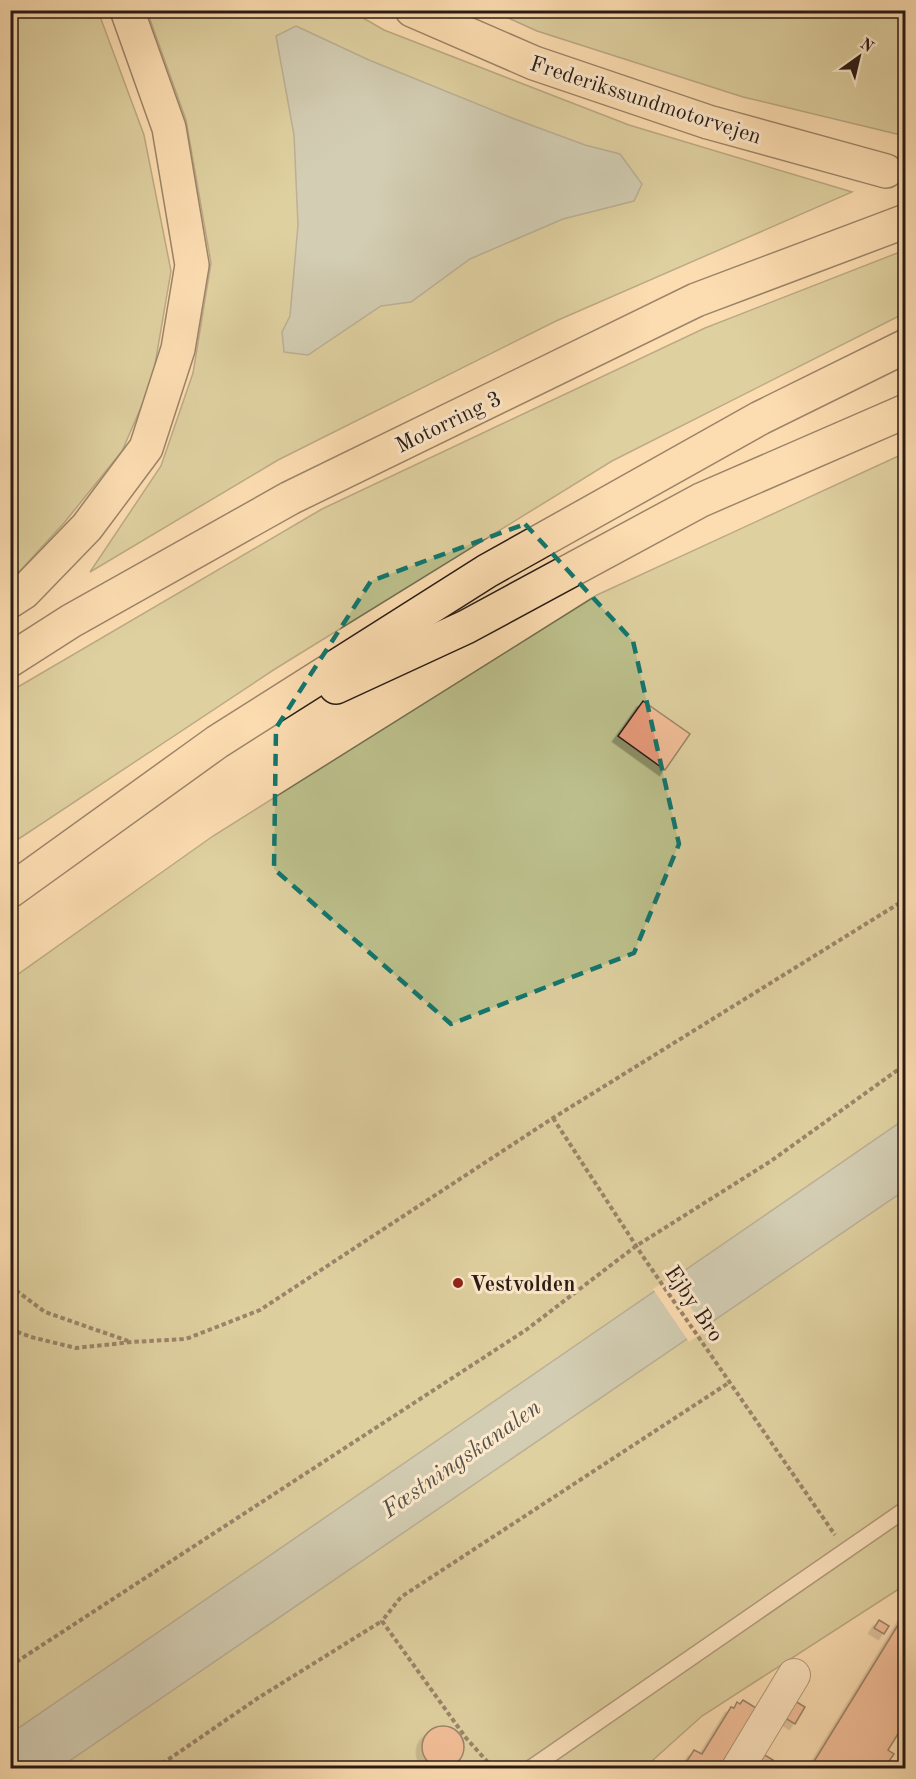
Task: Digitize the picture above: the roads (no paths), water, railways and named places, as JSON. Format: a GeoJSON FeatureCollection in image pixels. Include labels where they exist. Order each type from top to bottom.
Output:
{"type":"FeatureCollection","features":[{"type":"Feature","properties":{"kind":"highway"},"geometry":{"type":"LineString","coordinates":[[10,602],[24,592],[87,527],[146,448],[178,349],[192,264],[169,128],[127,10]]}},
{"type":"Feature","properties":{"kind":"highway","name":"Frederikssundmotorvejen"},"geometry":{"type":"LineString","coordinates":[[412,10],[534,63],[708,122],[886,171]]}},
{"type":"Feature","properties":{"kind":"highway","name":"Motorring 3"},"geometry":{"type":"LineString","coordinates":[[10,660],[82,615],[290,498],[696,300],[906,221]]}},
{"type":"Feature","properties":{"kind":"highway"},"geometry":{"type":"LineString","coordinates":[[10,891],[217,742],[497,565],[760,418],[906,346]]}},
{"type":"Feature","properties":{"kind":"highway"},"geometry":{"type":"LineString","coordinates":[[217,742],[466,627],[701,500],[906,411]]}},
{"type":"Feature","properties":{"kind":"street"},"geometry":{"type":"LineString","coordinates":[[738,1768],[794,1675]]}},
{"type":"Feature","properties":{"kind":"lane"},"geometry":{"type":"LineString","coordinates":[[531,1768],[906,1509]]}},
{"type":"Feature","properties":{"kind":"water"},"geometry":{"type":"Polygon","coordinates":[[[296,26],[369,60],[512,118],[585,145],[620,154],[642,184],[634,201],[563,219],[470,259],[411,302],[381,306],[308,355],[284,352],[282,332],[290,316],[298,225],[294,135],[276,36],[296,26]]]}},
{"type":"Feature","properties":{"kind":"water","name":"Fæstningskanalen"},"geometry":{"type":"Polygon","coordinates":[[[905,1119],[905,1190],[59,1768],[11,1768],[10,1734],[905,1119]]]}},
{"type":"Feature","properties":{"kind":"place","name":"Vestvolden"},"geometry":{"type":"Point","coordinates":[458,1283]}}]}
